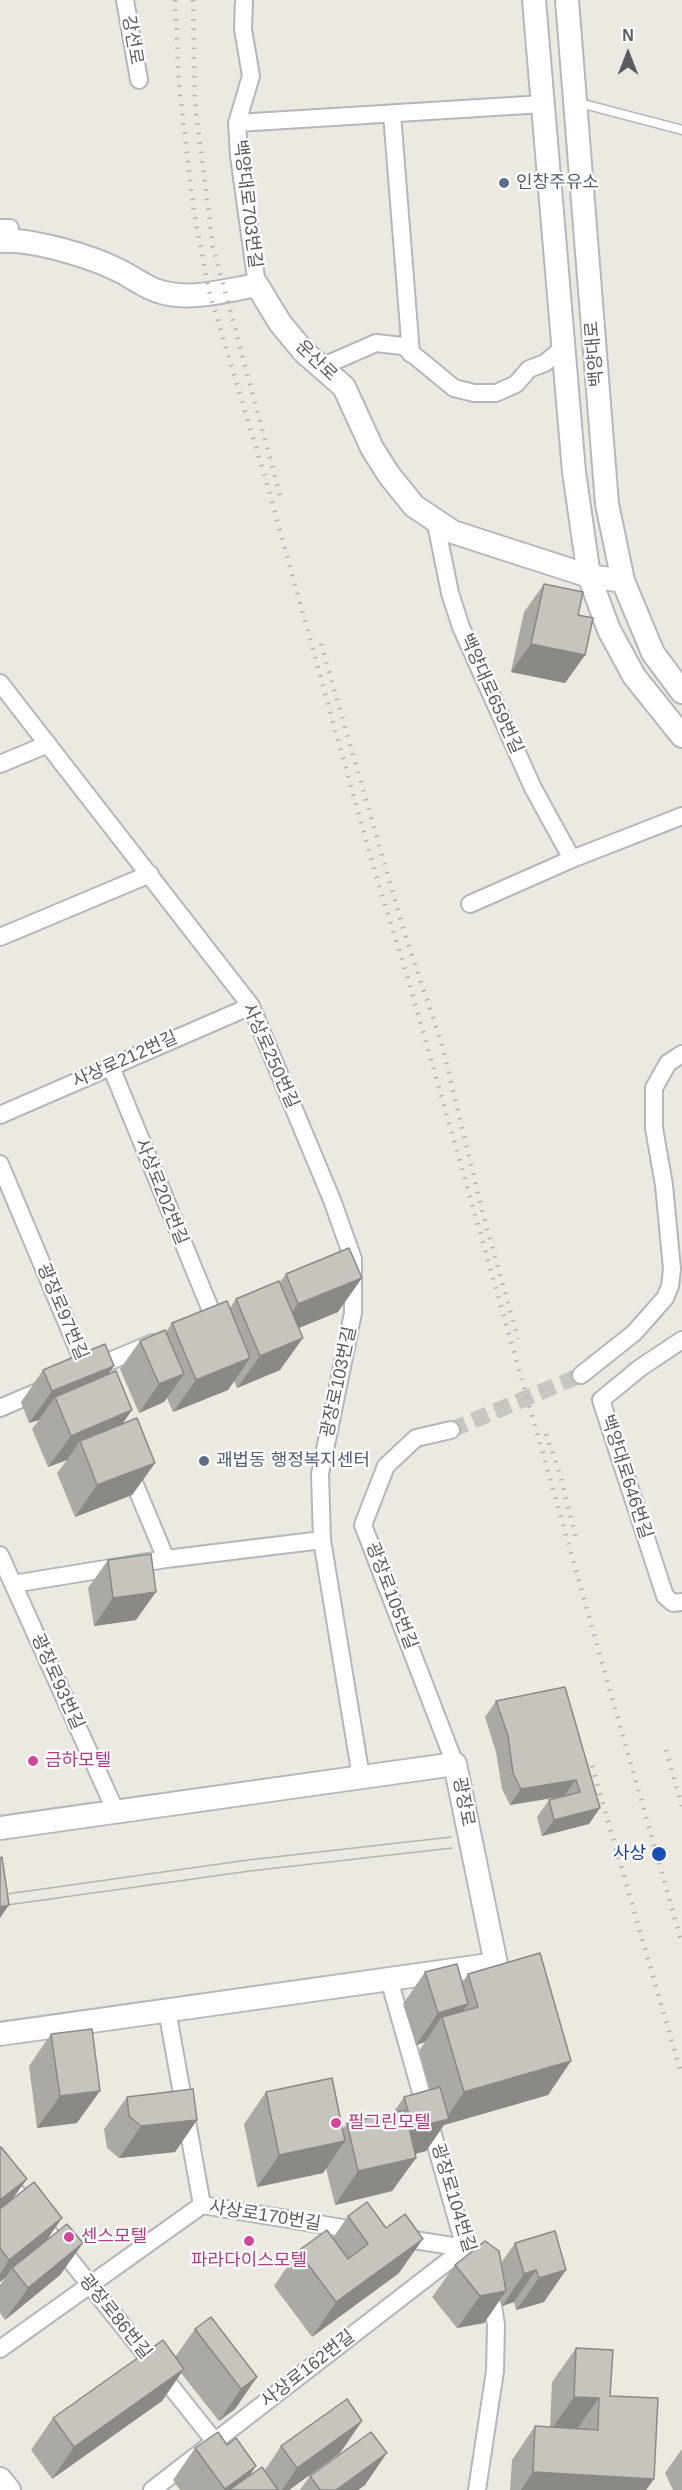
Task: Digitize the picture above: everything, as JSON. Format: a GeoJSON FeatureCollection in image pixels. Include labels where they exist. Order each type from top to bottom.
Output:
{"type":"FeatureCollection","features":[{"type":"Feature","properties":{"kind":"main road","name":"백양대로"},"geometry":{"type":"LineString","coordinates":[[534,0],[574,472],[589,576],[609,630],[634,676],[682,736]]}},
{"type":"Feature","properties":{"kind":"main road","name":"백양대로"},"geometry":{"type":"LineString","coordinates":[[567,0],[607,504],[623,581],[654,653],[682,692]]}},
{"type":"Feature","properties":{"kind":"main road"},"geometry":{"type":"LineString","coordinates":[[3,232],[77,254],[121,271],[147,286],[174,295],[190,296],[257,285]]}},
{"type":"Feature","properties":{"kind":"main road","name":"운산로"},"geometry":{"type":"LineString","coordinates":[[257,285],[280,323],[304,352],[344,387],[372,448],[389,475],[414,506],[453,532],[589,576],[623,581]]}},
{"type":"Feature","properties":{"kind":"main road","name":"광장로"},"geometry":{"type":"LineString","coordinates":[[0,1828],[455,1764],[496,1964],[0,2034]]}},
{"type":"Feature","properties":{"kind":"main road"},"geometry":{"type":"LineString","coordinates":[[0,2479],[9,2490]]}},
{"type":"Feature","properties":{"kind":"street","name":"강선로"},"geometry":{"type":"LineString","coordinates":[[125,0],[139,80]]}},
{"type":"Feature","properties":{"kind":"street","name":"백양대로703번길"},"geometry":{"type":"LineString","coordinates":[[244,0],[243,30],[251,76],[237,123],[239,156],[257,285]]}},
{"type":"Feature","properties":{"kind":"street"},"geometry":{"type":"LineString","coordinates":[[411,354],[392,114],[543,104]]}},
{"type":"Feature","properties":{"kind":"street","name":"백양대로703번길"},"geometry":{"type":"LineString","coordinates":[[237,123],[392,114]]}},
{"type":"Feature","properties":{"kind":"street","name":"백양대로"},"geometry":{"type":"LineString","coordinates":[[321,367],[376,343],[403,346],[454,388],[474,393],[496,393],[516,384],[529,369],[545,363],[564,347]]}},
{"type":"Feature","properties":{"kind":"street","name":"백양대로659번길"},"geometry":{"type":"LineString","coordinates":[[435,519],[450,593],[461,627],[533,788],[572,859]]}},
{"type":"Feature","properties":{"kind":"street","name":"사상로250번길"},"geometry":{"type":"LineString","coordinates":[[0,683],[251,1006],[332,1200],[353,1259]]}},
{"type":"Feature","properties":{"kind":"street"},"geometry":{"type":"LineString","coordinates":[[0,764],[48,744]]}},
{"type":"Feature","properties":{"kind":"street"},"geometry":{"type":"LineString","coordinates":[[470,904],[572,859],[682,816]]}},
{"type":"Feature","properties":{"kind":"street"},"geometry":{"type":"LineString","coordinates":[[0,937],[150,874]]}},
{"type":"Feature","properties":{"kind":"street","name":"사상로212번길"},"geometry":{"type":"LineString","coordinates":[[0,1115],[251,1006]]}},
{"type":"Feature","properties":{"kind":"street"},"geometry":{"type":"LineString","coordinates":[[581,1375],[634,1333],[665,1298],[670,1286],[672,1269],[664,1185],[654,1128],[654,1088],[668,1063],[682,1054]]}},
{"type":"Feature","properties":{"kind":"street","name":"사상로202번길"},"geometry":{"type":"LineString","coordinates":[[111,1067],[214,1318]]}},
{"type":"Feature","properties":{"kind":"street","name":"광장로97번길"},"geometry":{"type":"LineString","coordinates":[[0,1164],[82,1373],[96,1393]]}},
{"type":"Feature","properties":{"kind":"street"},"geometry":{"type":"LineString","coordinates":[[332,1268],[353,1259]]}},
{"type":"Feature","properties":{"kind":"street","name":"광장로103번길"},"geometry":{"type":"LineString","coordinates":[[353,1259],[353,1313],[320,1474],[322,1540],[361,1777]]}},
{"type":"Feature","properties":{"kind":"street"},"geometry":{"type":"LineString","coordinates":[[82,1373],[171,1335]]}},
{"type":"Feature","properties":{"kind":"street","name":"백양대로646번길"},"geometry":{"type":"LineString","coordinates":[[682,1340],[640,1368],[601,1400],[665,1596],[673,1603],[682,1602]]}},
{"type":"Feature","properties":{"kind":"street"},"geometry":{"type":"LineString","coordinates":[[0,1408],[54,1385]]}},
{"type":"Feature","properties":{"kind":"street","name":"광장로105번길"},"geometry":{"type":"LineString","coordinates":[[451,1430],[416,1438],[386,1466],[363,1525],[455,1764]]}},
{"type":"Feature","properties":{"kind":"street"},"geometry":{"type":"LineString","coordinates":[[120,1448],[166,1559]]}},
{"type":"Feature","properties":{"kind":"street"},"geometry":{"type":"LineString","coordinates":[[13,1584],[166,1559],[322,1540]]}},
{"type":"Feature","properties":{"kind":"street","name":"광장로93번길"},"geometry":{"type":"LineString","coordinates":[[0,1555],[116,1812]]}},
{"type":"Feature","properties":{"kind":"street","name":"광장로104번길"},"geometry":{"type":"LineString","coordinates":[[389,1979],[465,2248],[493,2306],[496,2325],[495,2371],[477,2490]]}},
{"type":"Feature","properties":{"kind":"street"},"geometry":{"type":"LineString","coordinates":[[167,2010],[202,2205]]}},
{"type":"Feature","properties":{"kind":"street","name":"광장로86번길"},"geometry":{"type":"LineString","coordinates":[[0,2172],[234,2466]]}},
{"type":"Feature","properties":{"kind":"street","name":"사상로170번길"},"geometry":{"type":"LineString","coordinates":[[0,2349],[202,2205],[465,2248]]}},
{"type":"Feature","properties":{"kind":"street","name":"사상로162번길"},"geometry":{"type":"LineString","coordinates":[[152,2490],[465,2248]]}},
{"type":"Feature","properties":{"kind":"lane"},"geometry":{"type":"LineString","coordinates":[[575,102],[682,130]]}},
{"type":"Feature","properties":{"kind":"building"},"geometry":{"type":"Polygon","coordinates":[[[544,584],[583,592],[578,615],[593,618],[585,655],[531,644],[544,584]]]}},
{"type":"Feature","properties":{"kind":"building"},"geometry":{"type":"Polygon","coordinates":[[[349,1248],[362,1278],[298,1304],[286,1274],[349,1248]]]}},
{"type":"Feature","properties":{"kind":"building"},"geometry":{"type":"Polygon","coordinates":[[[279,1281],[303,1338],[260,1356],[236,1299],[279,1281]]]}},
{"type":"Feature","properties":{"kind":"building"},"geometry":{"type":"Polygon","coordinates":[[[227,1301],[250,1358],[196,1380],[172,1323],[227,1301]]]}},
{"type":"Feature","properties":{"kind":"building"},"geometry":{"type":"Polygon","coordinates":[[[165,1330],[184,1374],[159,1384],[140,1341],[165,1330]]]}},
{"type":"Feature","properties":{"kind":"building"},"geometry":{"type":"Polygon","coordinates":[[[105,1344],[114,1366],[52,1391],[43,1370],[105,1344]]]}},
{"type":"Feature","properties":{"kind":"building"},"geometry":{"type":"Polygon","coordinates":[[[116,1371],[132,1410],[71,1436],[55,1397],[116,1371]]]}},
{"type":"Feature","properties":{"kind":"building"},"geometry":{"type":"Polygon","coordinates":[[[137,1418],[155,1463],[97,1485],[80,1441],[137,1418]]]}},
{"type":"Feature","properties":{"kind":"building"},"geometry":{"type":"Polygon","coordinates":[[[151,1554],[156,1592],[113,1598],[108,1560],[151,1554]]]}},
{"type":"Feature","properties":{"kind":"building"},"geometry":{"type":"Polygon","coordinates":[[[565,1687],[600,1808],[554,1820],[549,1800],[580,1792],[576,1780],[521,1789],[513,1773],[508,1736],[496,1701],[565,1687]]]}},
{"type":"Feature","properties":{"kind":"building"},"geometry":{"type":"Polygon","coordinates":[[[2,1857],[9,1905],[0,1907],[0,1858],[2,1857]]]}},
{"type":"Feature","properties":{"kind":"building"},"geometry":{"type":"Polygon","coordinates":[[[540,1953],[571,2061],[464,2092],[442,2017],[478,2007],[468,1974],[540,1953]]]}},
{"type":"Feature","properties":{"kind":"building"},"geometry":{"type":"Polygon","coordinates":[[[457,1964],[468,2004],[438,2013],[425,1972],[457,1964]]]}},
{"type":"Feature","properties":{"kind":"building"},"geometry":{"type":"Polygon","coordinates":[[[92,2029],[100,2091],[60,2096],[51,2034],[92,2029]]]}},
{"type":"Feature","properties":{"kind":"building"},"geometry":{"type":"Polygon","coordinates":[[[332,2078],[345,2141],[279,2155],[266,2092],[332,2078]]]}},
{"type":"Feature","properties":{"kind":"building"},"geometry":{"type":"Polygon","coordinates":[[[440,2087],[449,2119],[413,2128],[404,2097],[440,2087]]]}},
{"type":"Feature","properties":{"kind":"building"},"geometry":{"type":"Polygon","coordinates":[[[193,2089],[197,2120],[141,2126],[129,2116],[127,2097],[193,2089]]]}},
{"type":"Feature","properties":{"kind":"building"},"geometry":{"type":"Polygon","coordinates":[[[405,2110],[416,2158],[358,2171],[347,2123],[405,2110]]]}},
{"type":"Feature","properties":{"kind":"building"},"geometry":{"type":"Polygon","coordinates":[[[0,2148],[27,2179],[0,2200],[0,2148]]]}},
{"type":"Feature","properties":{"kind":"building"},"geometry":{"type":"Polygon","coordinates":[[[34,2182],[62,2218],[9,2260],[0,2248],[0,2209],[34,2182]]]}},
{"type":"Feature","properties":{"kind":"building"},"geometry":{"type":"Polygon","coordinates":[[[367,2202],[386,2228],[405,2214],[423,2239],[336,2302],[298,2251],[327,2230],[348,2259],[368,2244],[348,2216],[367,2202]]]}},
{"type":"Feature","properties":{"kind":"building"},"geometry":{"type":"Polygon","coordinates":[[[67,2224],[83,2243],[28,2288],[12,2268],[67,2224]]]}},
{"type":"Feature","properties":{"kind":"building"},"geometry":{"type":"Polygon","coordinates":[[[555,2231],[566,2270],[539,2278],[536,2270],[524,2274],[515,2243],[555,2231]]]}},
{"type":"Feature","properties":{"kind":"building"},"geometry":{"type":"Polygon","coordinates":[[[485,2241],[499,2251],[506,2291],[480,2296],[455,2265],[485,2241]]]}},
{"type":"Feature","properties":{"kind":"building"},"geometry":{"type":"Polygon","coordinates":[[[211,2317],[257,2377],[241,2389],[195,2329],[211,2317]]]}},
{"type":"Feature","properties":{"kind":"building"},"geometry":{"type":"Polygon","coordinates":[[[163,2340],[184,2369],[74,2447],[53,2418],[163,2340]]]}},
{"type":"Feature","properties":{"kind":"building"},"geometry":{"type":"Polygon","coordinates":[[[576,2348],[613,2350],[610,2396],[658,2398],[654,2479],[533,2472],[535,2426],[598,2430],[599,2398],[574,2397],[576,2348]]]}},
{"type":"Feature","properties":{"kind":"building"},"geometry":{"type":"Polygon","coordinates":[[[347,2399],[362,2421],[297,2468],[281,2446],[347,2399]]]}},
{"type":"Feature","properties":{"kind":"building"},"geometry":{"type":"Polygon","coordinates":[[[218,2432],[227,2445],[236,2438],[256,2466],[225,2489],[195,2448],[218,2432]]]}},
{"type":"Feature","properties":{"kind":"building"},"geometry":{"type":"Polygon","coordinates":[[[371,2432],[387,2453],[336,2490],[320,2490],[310,2476],[371,2432]]]}},
{"type":"Feature","properties":{"kind":"building"},"geometry":{"type":"Polygon","coordinates":[[[262,2467],[278,2490],[229,2490],[262,2467]]]}},
{"type":"Feature","properties":{"kind":"tunnel"},"geometry":{"type":"LineString","coordinates":[[451,1430],[581,1375]]}},
{"type":"Feature","properties":{"kind":"tram line"},"geometry":{"type":"LineString","coordinates":[[0,1895],[248,1860],[451,1837]]}},
{"type":"Feature","properties":{"kind":"tram line"},"geometry":{"type":"LineString","coordinates":[[0,1906],[250,1871],[452,1848]]}},
{"type":"Feature","properties":{"kind":"railway"},"geometry":{"type":"LineString","coordinates":[[175,0],[179,85],[194,213],[209,291],[269,491],[375,873],[407,975],[682,1944]]}},
{"type":"Feature","properties":{"kind":"railway"},"geometry":{"type":"LineString","coordinates":[[193,0],[195,104],[213,247],[281,499]]}},
{"type":"Feature","properties":{"kind":"railway"},"geometry":{"type":"LineString","coordinates":[[321,644],[405,935],[441,1041],[482,1210],[518,1339]]}},
{"type":"Feature","properties":{"kind":"railway"},"geometry":{"type":"LineString","coordinates":[[546,1434],[559,1472],[576,1538]]}},
{"type":"Feature","properties":{"kind":"railway"},"geometry":{"type":"LineString","coordinates":[[666,1750],[682,1806]]}},
{"type":"Feature","properties":{"kind":"railway"},"geometry":{"type":"LineString","coordinates":[[592,1766],[682,2076]]}},
{"type":"Feature","properties":{"kind":"place","name":"인창주유소"},"geometry":{"type":"Point","coordinates":[504,183]}},
{"type":"Feature","properties":{"kind":"place","name":"괘법동 행정복지센터"},"geometry":{"type":"Point","coordinates":[204,1461]}},
{"type":"Feature","properties":{"kind":"place","name":"금하모텔"},"geometry":{"type":"Point","coordinates":[33,1761]}},
{"type":"Feature","properties":{"kind":"place","name":"사상"},"geometry":{"type":"Point","coordinates":[659,1854]}},
{"type":"Feature","properties":{"kind":"place","name":"필그린모텔"},"geometry":{"type":"Point","coordinates":[336,2123]}},
{"type":"Feature","properties":{"kind":"place","name":"센스모텔"},"geometry":{"type":"Point","coordinates":[69,2237]}},
{"type":"Feature","properties":{"kind":"place","name":"파라다이스모텔"},"geometry":{"type":"Point","coordinates":[249,2241]}}]}
